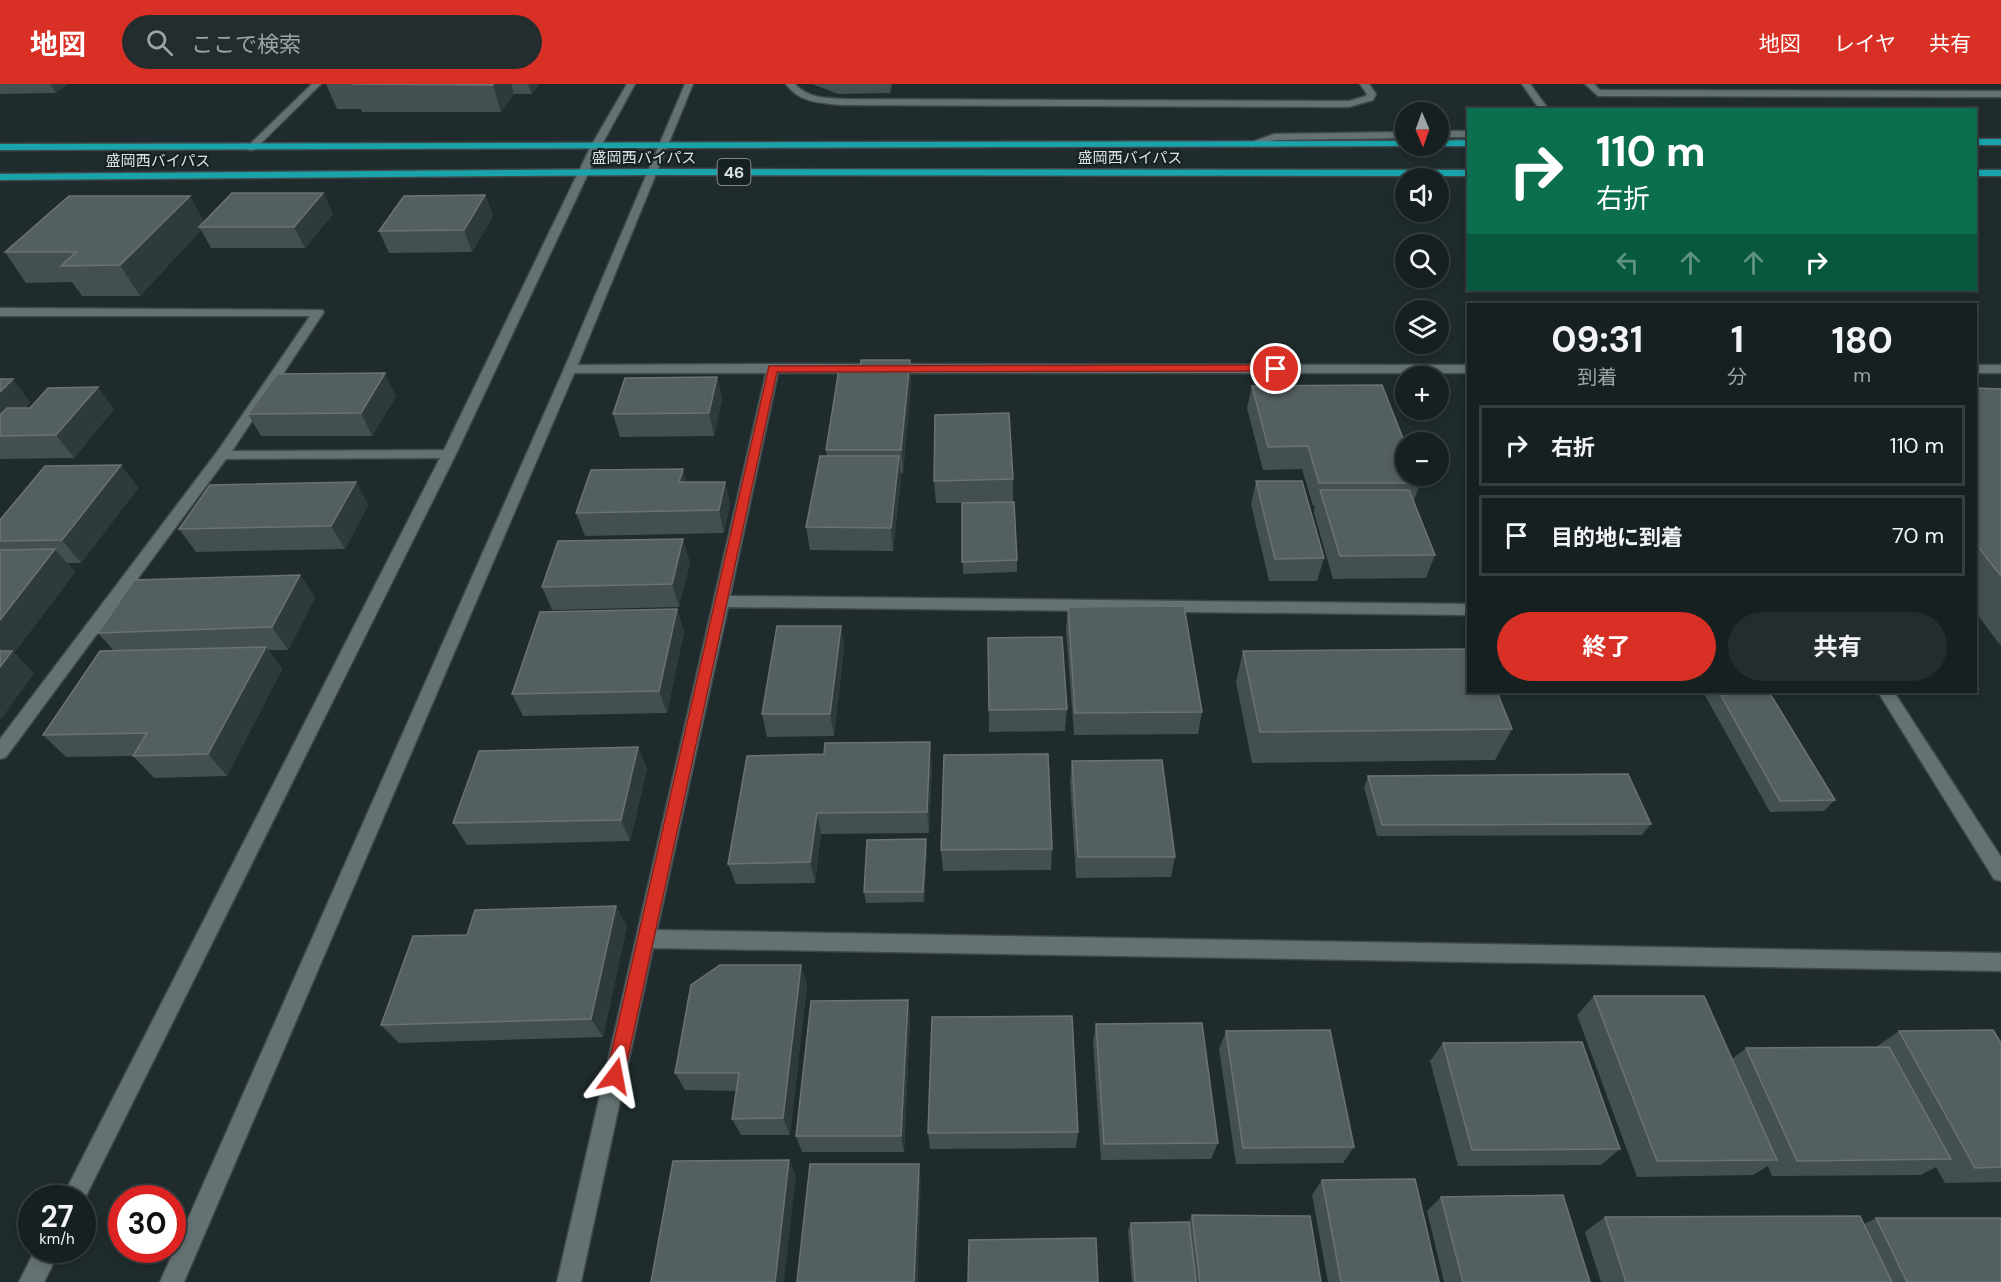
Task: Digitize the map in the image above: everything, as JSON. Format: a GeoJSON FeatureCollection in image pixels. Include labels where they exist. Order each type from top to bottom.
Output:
{"type":"FeatureCollection","features":[{"type":"Feature","properties":{"kind":"highway"},"geometry":{"type":"LineString","coordinates":[[1977,142],[2001,142]]}},
{"type":"Feature","properties":{"kind":"highway"},"geometry":{"type":"LineString","coordinates":[[1449,144],[1467,143]]}},
{"type":"Feature","properties":{"kind":"highway","name":"盛岡西バイパス"},"geometry":{"type":"LineString","coordinates":[[0,147],[1395,144]]}},
{"type":"Feature","properties":{"kind":"highway","name":"盛岡西バイパス"},"geometry":{"type":"LineString","coordinates":[[0,177],[651,172],[1467,173]]}},
{"type":"Feature","properties":{"kind":"highway"},"geometry":{"type":"LineString","coordinates":[[1977,173],[2001,173]]}},
{"type":"Feature","properties":{"kind":"street"},"geometry":{"type":"LineString","coordinates":[[251,148],[317,84]]}},
{"type":"Feature","properties":{"kind":"street"},"geometry":{"type":"LineString","coordinates":[[81,1185],[449,454],[596,146],[630,84]]}},
{"type":"Feature","properties":{"kind":"street"},"geometry":{"type":"LineString","coordinates":[[172,1282],[570,369],[689,84]]}},
{"type":"Feature","properties":{"kind":"street"},"geometry":{"type":"LineString","coordinates":[[789,84],[804,96],[843,102],[1325,104],[1361,102],[1370,98],[1372,94],[1364,84]]}},
{"type":"Feature","properties":{"kind":"street"},"geometry":{"type":"LineString","coordinates":[[1526,84],[1544,108]]}},
{"type":"Feature","properties":{"kind":"street"},"geometry":{"type":"LineString","coordinates":[[1590,84],[1598,93],[2001,94]]}},
{"type":"Feature","properties":{"kind":"street"},"geometry":{"type":"LineString","coordinates":[[1449,134],[1467,134]]}},
{"type":"Feature","properties":{"kind":"street"},"geometry":{"type":"LineString","coordinates":[[1251,144],[1274,137],[1395,135]]}},
{"type":"Feature","properties":{"kind":"street"},"geometry":{"type":"LineString","coordinates":[[0,752],[222,455],[318,312],[2,313]]}},
{"type":"Feature","properties":{"kind":"street"},"geometry":{"type":"LineString","coordinates":[[570,369],[1467,369]]}},
{"type":"Feature","properties":{"kind":"street"},"geometry":{"type":"LineString","coordinates":[[569,1282],[773,369]]}},
{"type":"Feature","properties":{"kind":"street"},"geometry":{"type":"LineString","coordinates":[[1977,369],[2001,369]]}},
{"type":"Feature","properties":{"kind":"street"},"geometry":{"type":"LineString","coordinates":[[222,455],[449,454]]}},
{"type":"Feature","properties":{"kind":"street"},"geometry":{"type":"LineString","coordinates":[[721,601],[1467,610]]}},
{"type":"Feature","properties":{"kind":"street"},"geometry":{"type":"LineString","coordinates":[[1887,693],[2001,873]]}},
{"type":"Feature","properties":{"kind":"street"},"geometry":{"type":"LineString","coordinates":[[645,939],[2001,962]]}},
{"type":"Feature","properties":{"kind":"street"},"geometry":{"type":"LineString","coordinates":[[31,1282],[41,1263]]}},
{"type":"Feature","properties":{"kind":"building"},"geometry":{"type":"Polygon","coordinates":[[[351,84],[493,84],[493,85],[351,84]]]}},
{"type":"Feature","properties":{"kind":"building"},"geometry":{"type":"Polygon","coordinates":[[[232,193],[323,193],[294,227],[199,227],[232,193]]]}},
{"type":"Feature","properties":{"kind":"building"},"geometry":{"type":"Polygon","coordinates":[[[485,195],[464,230],[379,231],[404,196],[485,195]]]}},
{"type":"Feature","properties":{"kind":"building"},"geometry":{"type":"Polygon","coordinates":[[[69,196],[190,196],[120,265],[61,266],[76,252],[5,252],[69,196]]]}},
{"type":"Feature","properties":{"kind":"building"},"geometry":{"type":"Polygon","coordinates":[[[861,360],[910,360],[901,450],[826,450],[839,369],[860,369],[861,360]]]}},
{"type":"Feature","properties":{"kind":"building"},"geometry":{"type":"Polygon","coordinates":[[[385,373],[361,413],[248,414],[277,374],[385,373]]]}},
{"type":"Feature","properties":{"kind":"building"},"geometry":{"type":"Polygon","coordinates":[[[717,377],[709,413],[613,414],[625,378],[717,377]]]}},
{"type":"Feature","properties":{"kind":"building"},"geometry":{"type":"Polygon","coordinates":[[[0,379],[13,379],[0,392],[0,379]]]}},
{"type":"Feature","properties":{"kind":"building"},"geometry":{"type":"Polygon","coordinates":[[[1382,385],[1400,432],[1395,432],[1395,483],[1319,483],[1308,446],[1268,447],[1252,386],[1382,385]]]}},
{"type":"Feature","properties":{"kind":"building"},"geometry":{"type":"Polygon","coordinates":[[[98,387],[56,435],[0,436],[0,415],[7,408],[30,408],[48,388],[98,387]]]}},
{"type":"Feature","properties":{"kind":"building"},"geometry":{"type":"Polygon","coordinates":[[[1977,388],[2001,389],[2001,576],[1977,545],[1977,388]]]}},
{"type":"Feature","properties":{"kind":"building"},"geometry":{"type":"Polygon","coordinates":[[[1009,413],[1013,479],[934,481],[935,415],[1009,413]]]}},
{"type":"Feature","properties":{"kind":"building"},"geometry":{"type":"Polygon","coordinates":[[[820,456],[899,456],[891,528],[806,527],[820,456]]]}},
{"type":"Feature","properties":{"kind":"building"},"geometry":{"type":"Polygon","coordinates":[[[121,465],[62,540],[0,541],[0,520],[45,466],[121,465]]]}},
{"type":"Feature","properties":{"kind":"building"},"geometry":{"type":"Polygon","coordinates":[[[683,469],[679,482],[725,482],[719,510],[576,513],[591,470],[683,469]]]}},
{"type":"Feature","properties":{"kind":"building"},"geometry":{"type":"Polygon","coordinates":[[[1256,481],[1302,481],[1324,558],[1275,559],[1256,481]]]}},
{"type":"Feature","properties":{"kind":"building"},"geometry":{"type":"Polygon","coordinates":[[[356,482],[331,526],[179,529],[210,485],[356,482]]]}},
{"type":"Feature","properties":{"kind":"building"},"geometry":{"type":"Polygon","coordinates":[[[1320,490],[1409,490],[1435,555],[1340,556],[1320,490]]]}},
{"type":"Feature","properties":{"kind":"building"},"geometry":{"type":"Polygon","coordinates":[[[1014,502],[1017,560],[962,562],[962,503],[1014,502]]]}},
{"type":"Feature","properties":{"kind":"building"},"geometry":{"type":"Polygon","coordinates":[[[683,539],[672,584],[542,587],[558,541],[683,539]]]}},
{"type":"Feature","properties":{"kind":"building"},"geometry":{"type":"Polygon","coordinates":[[[55,549],[0,620],[0,550],[55,549]]]}},
{"type":"Feature","properties":{"kind":"building"},"geometry":{"type":"Polygon","coordinates":[[[300,575],[272,627],[98,633],[134,580],[300,575]]]}},
{"type":"Feature","properties":{"kind":"building"},"geometry":{"type":"Polygon","coordinates":[[[1184,606],[1202,712],[1075,713],[1068,607],[1184,606]]]}},
{"type":"Feature","properties":{"kind":"building"},"geometry":{"type":"Polygon","coordinates":[[[677,609],[659,691],[512,694],[540,612],[677,609]]]}},
{"type":"Feature","properties":{"kind":"building"},"geometry":{"type":"Polygon","coordinates":[[[777,626],[841,626],[830,714],[762,714],[777,626]]]}},
{"type":"Feature","properties":{"kind":"building"},"geometry":{"type":"Polygon","coordinates":[[[1062,637],[1067,709],[989,710],[988,638],[1062,637]]]}},
{"type":"Feature","properties":{"kind":"building"},"geometry":{"type":"Polygon","coordinates":[[[266,647],[208,754],[133,756],[147,733],[43,735],[100,651],[266,647]]]}},
{"type":"Feature","properties":{"kind":"building"},"geometry":{"type":"Polygon","coordinates":[[[1467,649],[1467,693],[1497,693],[1512,729],[1260,732],[1243,651],[1467,649]]]}},
{"type":"Feature","properties":{"kind":"building"},"geometry":{"type":"Polygon","coordinates":[[[0,651],[12,651],[0,667],[0,651]]]}},
{"type":"Feature","properties":{"kind":"building"},"geometry":{"type":"Polygon","coordinates":[[[1720,693],[1770,693],[1835,800],[1780,801],[1720,693]]]}},
{"type":"Feature","properties":{"kind":"building"},"geometry":{"type":"Polygon","coordinates":[[[930,742],[927,812],[817,813],[810,862],[728,864],[747,756],[824,754],[825,743],[930,742]]]}},
{"type":"Feature","properties":{"kind":"building"},"geometry":{"type":"Polygon","coordinates":[[[638,747],[621,820],[453,823],[479,751],[638,747]]]}},
{"type":"Feature","properties":{"kind":"building"},"geometry":{"type":"Polygon","coordinates":[[[1048,754],[1052,849],[941,850],[944,755],[1048,754]]]}},
{"type":"Feature","properties":{"kind":"building"},"geometry":{"type":"Polygon","coordinates":[[[1162,760],[1175,857],[1078,857],[1072,761],[1162,760]]]}},
{"type":"Feature","properties":{"kind":"building"},"geometry":{"type":"Polygon","coordinates":[[[1628,774],[1651,824],[1382,825],[1368,776],[1628,774]]]}},
{"type":"Feature","properties":{"kind":"building"},"geometry":{"type":"Polygon","coordinates":[[[926,839],[923,892],[864,892],[867,840],[926,839]]]}},
{"type":"Feature","properties":{"kind":"building"},"geometry":{"type":"Polygon","coordinates":[[[616,906],[591,1019],[381,1025],[413,936],[467,935],[475,910],[616,906]]]}},
{"type":"Feature","properties":{"kind":"building"},"geometry":{"type":"Polygon","coordinates":[[[720,965],[801,965],[783,1118],[732,1119],[739,1073],[675,1073],[691,985],[720,965]]]}},
{"type":"Feature","properties":{"kind":"building"},"geometry":{"type":"Polygon","coordinates":[[[1594,996],[1704,996],[1777,1160],[1657,1161],[1594,996]]]}},
{"type":"Feature","properties":{"kind":"building"},"geometry":{"type":"Polygon","coordinates":[[[908,1000],[901,1136],[796,1136],[811,1001],[908,1000]]]}},
{"type":"Feature","properties":{"kind":"building"},"geometry":{"type":"Polygon","coordinates":[[[1072,1016],[1078,1132],[928,1133],[932,1017],[1072,1016]]]}},
{"type":"Feature","properties":{"kind":"building"},"geometry":{"type":"Polygon","coordinates":[[[1202,1023],[1218,1143],[1104,1144],[1096,1024],[1202,1023]]]}},
{"type":"Feature","properties":{"kind":"building"},"geometry":{"type":"Polygon","coordinates":[[[1330,1030],[1354,1147],[1243,1148],[1226,1031],[1330,1030]]]}},
{"type":"Feature","properties":{"kind":"building"},"geometry":{"type":"Polygon","coordinates":[[[1993,1030],[2001,1043],[2001,1167],[1975,1168],[1899,1031],[1993,1030]]]}},
{"type":"Feature","properties":{"kind":"building"},"geometry":{"type":"Polygon","coordinates":[[[1582,1042],[1620,1149],[1472,1150],[1443,1043],[1582,1042]]]}},
{"type":"Feature","properties":{"kind":"building"},"geometry":{"type":"Polygon","coordinates":[[[1889,1047],[1951,1159],[1797,1161],[1746,1048],[1889,1047]]]}},
{"type":"Feature","properties":{"kind":"building"},"geometry":{"type":"Polygon","coordinates":[[[789,1160],[775,1282],[651,1282],[673,1161],[789,1160]]]}},
{"type":"Feature","properties":{"kind":"building"},"geometry":{"type":"Polygon","coordinates":[[[810,1164],[919,1164],[914,1282],[797,1282],[810,1164]]]}},
{"type":"Feature","properties":{"kind":"building"},"geometry":{"type":"Polygon","coordinates":[[[1415,1179],[1439,1282],[1341,1282],[1322,1180],[1415,1179]]]}},
{"type":"Feature","properties":{"kind":"building"},"geometry":{"type":"Polygon","coordinates":[[[1563,1195],[1590,1282],[1463,1282],[1441,1197],[1563,1195]]]}},
{"type":"Feature","properties":{"kind":"building"},"geometry":{"type":"Polygon","coordinates":[[[1192,1215],[1310,1216],[1321,1282],[1200,1282],[1192,1215]]]}},
{"type":"Feature","properties":{"kind":"building"},"geometry":{"type":"Polygon","coordinates":[[[1860,1216],[1892,1282],[1626,1282],[1605,1217],[1860,1216]]]}},
{"type":"Feature","properties":{"kind":"building"},"geometry":{"type":"Polygon","coordinates":[[[1876,1218],[2001,1218],[2001,1282],[1907,1282],[1876,1218]]]}},
{"type":"Feature","properties":{"kind":"building"},"geometry":{"type":"Polygon","coordinates":[[[1189,1222],[1196,1282],[1135,1282],[1131,1223],[1189,1222]]]}},
{"type":"Feature","properties":{"kind":"building"},"geometry":{"type":"Polygon","coordinates":[[[1096,1238],[1098,1282],[968,1282],[969,1240],[1096,1238]]]}},
{"type":"Feature","properties":{"kind":"route"},"geometry":{"type":"LineString","coordinates":[[615,1076],[773,369],[1276,369]]}}]}
